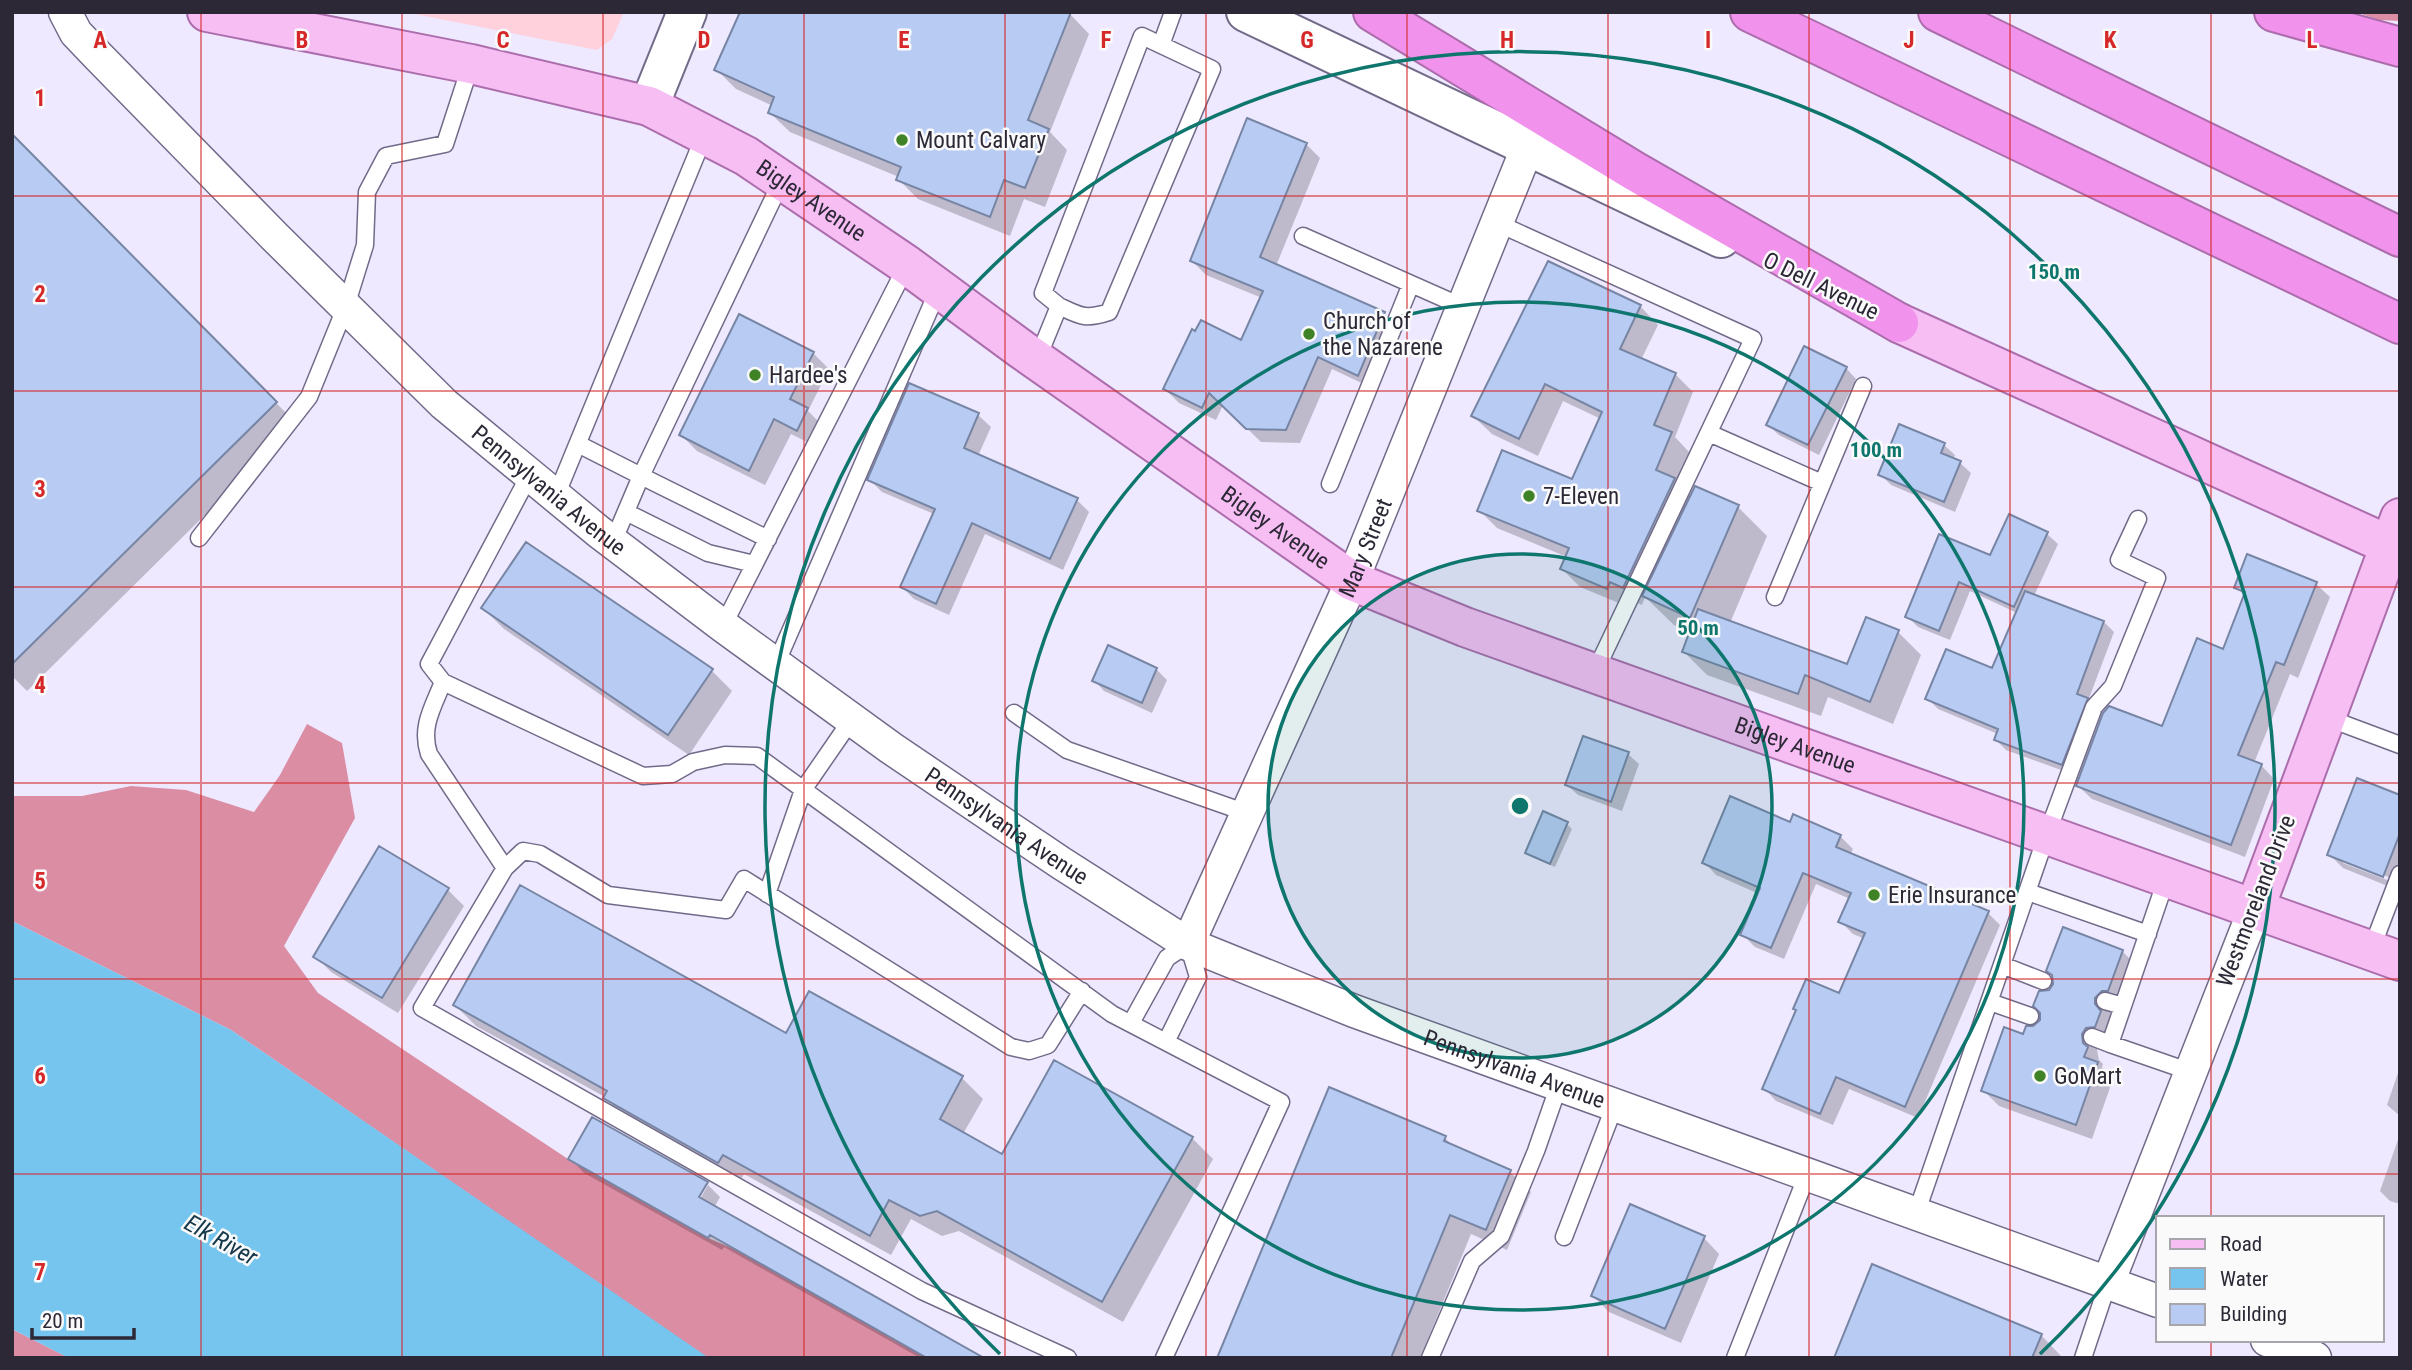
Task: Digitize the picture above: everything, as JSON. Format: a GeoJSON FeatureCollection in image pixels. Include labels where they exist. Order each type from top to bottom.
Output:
{"type":"FeatureCollection","features":[{"type":"Feature","properties":{"kind":"highway"},"geometry":{"type":"LineString","coordinates":[[1373,12],[1634,172],[1899,323]]}},
{"type":"Feature","properties":{"kind":"highway"},"geometry":{"type":"LineString","coordinates":[[1750,12],[2400,324]]}},
{"type":"Feature","properties":{"kind":"highway"},"geometry":{"type":"LineString","coordinates":[[1938,12],[2388,231]]}},
{"type":"Feature","properties":{"kind":"highway"},"geometry":{"type":"LineString","coordinates":[[2274,12],[2400,47]]}},
{"type":"Feature","properties":{"kind":"main road","name":"Bigley Avenue"},"geometry":{"type":"LineString","coordinates":[[206,12],[471,64],[649,106],[746,156],[782,180],[907,265],[1037,360],[1352,581],[1465,627],[1594,674],[2385,956]]}},
{"type":"Feature","properties":{"kind":"main road","name":"O Dell Avenue"},"geometry":{"type":"LineString","coordinates":[[1899,323],[2396,538]]}},
{"type":"Feature","properties":{"kind":"main road","name":"Westmoreland Drive"},"geometry":{"type":"LineString","coordinates":[[2255,908],[2396,538]]}},
{"type":"Feature","properties":{"kind":"street","name":"Pennsylvania Avenue"},"geometry":{"type":"LineString","coordinates":[[65,12],[76,33],[444,404],[556,496],[723,626],[1061,863],[1188,944],[1354,1011],[2156,1300]]}},
{"type":"Feature","properties":{"kind":"street"},"geometry":{"type":"LineString","coordinates":[[649,106],[687,12]]}},
{"type":"Feature","properties":{"kind":"street","name":"O Dell Avenue"},"geometry":{"type":"LineString","coordinates":[[1245,12],[1899,323]]}},
{"type":"Feature","properties":{"kind":"street"},"geometry":{"type":"LineString","coordinates":[[2319,12],[2400,47]]}},
{"type":"Feature","properties":{"kind":"street","name":"Mary Street"},"geometry":{"type":"LineString","coordinates":[[1188,944],[1352,581],[1528,146]]}},
{"type":"Feature","properties":{"kind":"street","name":"Westmoreland Drive"},"geometry":{"type":"LineString","coordinates":[[2108,1283],[2255,908]]}},
{"type":"Feature","properties":{"kind":"street"},"geometry":{"type":"LineString","coordinates":[[2272,1342],[2315,1358]]}},
{"type":"Feature","properties":{"kind":"lane"},"geometry":{"type":"LineString","coordinates":[[1161,45],[1173,12]]}},
{"type":"Feature","properties":{"kind":"lane"},"geometry":{"type":"LineString","coordinates":[[1142,36],[1161,45],[1212,69],[1109,312],[1082,317],[1059,306],[1043,293],[1142,36]]}},
{"type":"Feature","properties":{"kind":"lane"},"geometry":{"type":"LineString","coordinates":[[199,538],[309,397],[346,306],[365,245],[367,192],[386,156],[445,144],[471,64]]}},
{"type":"Feature","properties":{"kind":"lane"},"geometry":{"type":"LineString","coordinates":[[556,496],[705,134]]}},
{"type":"Feature","properties":{"kind":"lane"},"geometry":{"type":"LineString","coordinates":[[614,542],[641,476],[782,180]]}},
{"type":"Feature","properties":{"kind":"lane"},"geometry":{"type":"LineString","coordinates":[[1497,223],[1754,339],[1594,674]]}},
{"type":"Feature","properties":{"kind":"lane"},"geometry":{"type":"LineString","coordinates":[[1303,236],[1463,307]]}},
{"type":"Feature","properties":{"kind":"lane"},"geometry":{"type":"LineString","coordinates":[[723,626],[907,265]]}},
{"type":"Feature","properties":{"kind":"lane"},"geometry":{"type":"LineString","coordinates":[[1330,484],[1411,284]]}},
{"type":"Feature","properties":{"kind":"lane"},"geometry":{"type":"LineString","coordinates":[[776,664],[939,288]]}},
{"type":"Feature","properties":{"kind":"lane"},"geometry":{"type":"LineString","coordinates":[[1037,360],[1059,306]]}},
{"type":"Feature","properties":{"kind":"lane"},"geometry":{"type":"LineString","coordinates":[[1774,597],[1863,386]]}},
{"type":"Feature","properties":{"kind":"lane"},"geometry":{"type":"LineString","coordinates":[[1709,433],[1822,482]]}},
{"type":"Feature","properties":{"kind":"lane"},"geometry":{"type":"LineString","coordinates":[[578,444],[768,539]]}},
{"type":"Feature","properties":{"kind":"lane"},"geometry":{"type":"LineString","coordinates":[[530,474],[429,664],[443,682],[643,776],[672,774],[693,762],[725,755],[757,756],[1112,1014],[1281,1102],[1164,1358]]}},
{"type":"Feature","properties":{"kind":"lane"},"geometry":{"type":"LineString","coordinates":[[626,512],[708,552],[754,564]]}},
{"type":"Feature","properties":{"kind":"lane"},"geometry":{"type":"LineString","coordinates":[[1916,1214],[2047,834],[2094,707],[2113,686],[2158,578],[2119,560],[2138,519]]}},
{"type":"Feature","properties":{"kind":"lane"},"geometry":{"type":"LineString","coordinates":[[443,682],[427,722],[424,739],[429,754],[505,868]]}},
{"type":"Feature","properties":{"kind":"lane"},"geometry":{"type":"LineString","coordinates":[[1014,713],[1067,750],[1247,813]]}},
{"type":"Feature","properties":{"kind":"lane"},"geometry":{"type":"LineString","coordinates":[[2326,717],[2400,745]]}},
{"type":"Feature","properties":{"kind":"lane"},"geometry":{"type":"LineString","coordinates":[[767,894],[803,790],[852,719]]}},
{"type":"Feature","properties":{"kind":"lane"},"geometry":{"type":"LineString","coordinates":[[1068,1358],[922,1291],[422,1008],[505,868],[523,851],[540,854],[608,895],[726,910],[744,879],[1011,1047],[1029,1051],[1048,1045],[1082,991]]}},
{"type":"Feature","properties":{"kind":"lane"},"geometry":{"type":"LineString","coordinates":[[2385,956],[2400,874]]}},
{"type":"Feature","properties":{"kind":"lane"},"geometry":{"type":"LineString","coordinates":[[2110,1044],[2168,877]]}},
{"type":"Feature","properties":{"kind":"lane"},"geometry":{"type":"LineString","coordinates":[[2028,892],[2148,934]]}},
{"type":"Feature","properties":{"kind":"lane"},"geometry":{"type":"LineString","coordinates":[[1131,1023],[1167,958],[1188,944],[1198,977],[1166,1042]]}},
{"type":"Feature","properties":{"kind":"lane"},"geometry":{"type":"LineString","coordinates":[[2002,965],[2043,981]]}},
{"type":"Feature","properties":{"kind":"lane"},"geometry":{"type":"LineString","coordinates":[[2105,1001],[2123,1006]]}},
{"type":"Feature","properties":{"kind":"lane"},"geometry":{"type":"LineString","coordinates":[[1990,1002],[2030,1016]]}},
{"type":"Feature","properties":{"kind":"lane"},"geometry":{"type":"LineString","coordinates":[[2091,1037],[2190,1072]]}},
{"type":"Feature","properties":{"kind":"lane"},"geometry":{"type":"LineString","coordinates":[[1430,1358],[1472,1261],[1501,1236],[1536,1151],[1559,1085]]}},
{"type":"Feature","properties":{"kind":"lane"},"geometry":{"type":"LineString","coordinates":[[1564,1237],[1615,1105]]}},
{"type":"Feature","properties":{"kind":"lane"},"geometry":{"type":"LineString","coordinates":[[1735,1358],[1807,1175]]}},
{"type":"Feature","properties":{"kind":"lane"},"geometry":{"type":"LineString","coordinates":[[2083,1358],[2108,1283]]}},
{"type":"Feature","properties":{"kind":"shaded area"},"geometry":{"type":"Polygon","coordinates":[[[404,12],[624,12],[612,39],[597,50],[404,12]]]}},
{"type":"Feature","properties":{"kind":"shaded area"},"geometry":{"type":"Polygon","coordinates":[[[2356,12],[2400,12],[2400,21],[2379,20],[2356,12]]]}},
{"type":"Feature","properties":{"kind":"shaded area"},"geometry":{"type":"Polygon","coordinates":[[[307,724],[342,743],[355,818],[284,946],[318,993],[568,1159],[708,1238],[741,1252],[927,1358],[704,1356],[231,1030],[12,921],[12,796],[82,796],[131,786],[186,790],[254,812],[280,775],[307,724]]]}},
{"type":"Feature","properties":{"kind":"shaded area"},"geometry":{"type":"Polygon","coordinates":[[[12,1329],[69,1358],[12,1358],[12,1329]]]}},
{"type":"Feature","properties":{"kind":"water","name":"Elk River"},"geometry":{"type":"Polygon","coordinates":[[[12,921],[231,1030],[709,1358],[69,1358],[12,1329],[12,921]]]}},
{"type":"Feature","properties":{"kind":"building"},"geometry":{"type":"Polygon","coordinates":[[[740,12],[1071,12],[1028,120],[1049,129],[1025,188],[1004,180],[990,217],[896,180],[901,167],[768,113],[774,97],[714,70],[740,12]]]}},
{"type":"Feature","properties":{"kind":"building"},"geometry":{"type":"Polygon","coordinates":[[[1247,118],[1307,143],[1260,257],[1385,312],[1358,376],[1318,357],[1286,430],[1246,429],[1209,393],[1202,408],[1163,389],[1192,329],[1195,331],[1201,320],[1241,340],[1263,291],[1190,261],[1247,118]]]}},
{"type":"Feature","properties":{"kind":"building"},"geometry":{"type":"Polygon","coordinates":[[[12,134],[277,402],[12,664],[12,134]]]}},
{"type":"Feature","properties":{"kind":"building"},"geometry":{"type":"Polygon","coordinates":[[[1548,261],[1641,305],[1620,349],[1676,373],[1654,425],[1672,432],[1656,470],[1675,478],[1623,588],[1610,582],[1607,589],[1560,569],[1569,548],[1477,511],[1502,450],[1572,479],[1602,412],[1545,384],[1519,439],[1471,416],[1548,261]]]}},
{"type":"Feature","properties":{"kind":"building","name":"Hardee's"},"geometry":{"type":"Polygon","coordinates":[[[739,314],[814,352],[790,399],[808,408],[797,431],[774,419],[749,471],[679,435],[739,314]]]}},
{"type":"Feature","properties":{"kind":"building"},"geometry":{"type":"Polygon","coordinates":[[[1804,346],[1847,367],[1808,445],[1766,425],[1804,346]]]}},
{"type":"Feature","properties":{"kind":"building"},"geometry":{"type":"Polygon","coordinates":[[[909,383],[979,413],[964,448],[1078,498],[1050,559],[972,523],[936,604],[900,587],[935,509],[867,480],[909,383]]]}},
{"type":"Feature","properties":{"kind":"building"},"geometry":{"type":"Polygon","coordinates":[[[1899,424],[1945,443],[1941,453],[1961,461],[1944,502],[1878,475],[1899,424]]]}},
{"type":"Feature","properties":{"kind":"building"},"geometry":{"type":"Polygon","coordinates":[[[1695,486],[1739,505],[1690,618],[1642,596],[1695,486]]]}},
{"type":"Feature","properties":{"kind":"building"},"geometry":{"type":"Polygon","coordinates":[[[2009,514],[2048,532],[2014,607],[1959,582],[1939,631],[1905,617],[1939,534],[1990,555],[2009,514]]]}},
{"type":"Feature","properties":{"kind":"building"},"geometry":{"type":"Polygon","coordinates":[[[526,542],[713,669],[668,735],[481,608],[526,542]]]}},
{"type":"Feature","properties":{"kind":"building"},"geometry":{"type":"Polygon","coordinates":[[[2247,554],[2317,582],[2284,665],[2276,662],[2238,755],[2262,764],[2231,845],[2076,786],[2103,713],[2109,706],[2162,726],[2197,638],[2223,649],[2245,592],[2234,588],[2247,554]]]}},
{"type":"Feature","properties":{"kind":"building"},"geometry":{"type":"Polygon","coordinates":[[[2025,591],[2104,621],[2077,694],[2088,698],[2062,765],[1994,740],[1998,729],[1925,699],[1946,649],[1992,668],[2025,591]]]}},
{"type":"Feature","properties":{"kind":"building"},"geometry":{"type":"Polygon","coordinates":[[[1698,609],[1847,664],[1866,617],[1899,630],[1870,702],[1805,675],[1798,694],[1682,652],[1698,609]]]}},
{"type":"Feature","properties":{"kind":"building"},"geometry":{"type":"Polygon","coordinates":[[[1108,645],[1157,668],[1142,703],[1092,681],[1108,645]]]}},
{"type":"Feature","properties":{"kind":"building"},"geometry":{"type":"Polygon","coordinates":[[[1583,736],[1629,752],[1611,802],[1565,785],[1583,736]]]}},
{"type":"Feature","properties":{"kind":"building"},"geometry":{"type":"Polygon","coordinates":[[[2357,778],[2400,795],[2400,833],[2383,877],[2327,855],[2357,778]]]}},
{"type":"Feature","properties":{"kind":"building"},"geometry":{"type":"Polygon","coordinates":[[[1730,796],[1790,822],[1793,814],[1841,835],[1836,847],[1989,911],[1905,1107],[1836,1077],[1820,1114],[1762,1089],[1796,1010],[1793,1009],[1806,979],[1839,993],[1865,933],[1838,922],[1851,893],[1803,873],[1771,948],[1740,935],[1760,888],[1702,863],[1730,796]]]}},
{"type":"Feature","properties":{"kind":"building"},"geometry":{"type":"Polygon","coordinates":[[[1543,811],[1568,822],[1550,864],[1525,853],[1543,811]]]}},
{"type":"Feature","properties":{"kind":"building"},"geometry":{"type":"Polygon","coordinates":[[[379,846],[449,888],[382,998],[313,957],[379,846]]]}},
{"type":"Feature","properties":{"kind":"building"},"geometry":{"type":"Polygon","coordinates":[[[520,885],[786,1033],[809,991],[963,1076],[940,1119],[1002,1154],[1054,1060],[1193,1137],[1102,1302],[937,1211],[920,1216],[889,1200],[870,1236],[723,1155],[718,1163],[603,1098],[607,1091],[453,1005],[520,885]]]}},
{"type":"Feature","properties":{"kind":"building"},"geometry":{"type":"Polygon","coordinates":[[[2063,927],[2123,950],[2108,991],[2102,991],[2095,998],[2095,1004],[2101,1011],[2095,1027],[2086,1028],[2082,1034],[2083,1043],[2088,1047],[2084,1057],[2098,1062],[2076,1125],[1981,1091],[2004,1027],[2023,1034],[2026,1026],[2033,1026],[2040,1020],[2040,1013],[2033,1006],[2039,991],[2049,990],[2053,984],[2052,975],[2046,971],[2063,927]]]}},
{"type":"Feature","properties":{"kind":"building"},"geometry":{"type":"Polygon","coordinates":[[[1329,1087],[1446,1136],[1444,1141],[1511,1170],[1486,1230],[1450,1215],[1391,1358],[1217,1358],[1329,1087]]]}},
{"type":"Feature","properties":{"kind":"building"},"geometry":{"type":"Polygon","coordinates":[[[592,1117],[708,1182],[699,1197],[984,1358],[927,1358],[710,1235],[708,1238],[568,1159],[592,1117]]]}},
{"type":"Feature","properties":{"kind":"building"},"geometry":{"type":"Polygon","coordinates":[[[1630,1204],[1705,1236],[1665,1329],[1591,1296],[1630,1204]]]}},
{"type":"Feature","properties":{"kind":"building"},"geometry":{"type":"Polygon","coordinates":[[[1872,1264],[2042,1334],[2032,1358],[1834,1358],[1872,1264]]]}},
{"type":"Feature","properties":{"kind":"place","name":"Mount Calvary"},"geometry":{"type":"Point","coordinates":[902,140]}},
{"type":"Feature","properties":{"kind":"place","name":"Church of the Nazarene"},"geometry":{"type":"Point","coordinates":[1309,334]}},
{"type":"Feature","properties":{"kind":"place","name":"Hardee's"},"geometry":{"type":"Point","coordinates":[755,375]}},
{"type":"Feature","properties":{"kind":"place","name":"7-Eleven"},"geometry":{"type":"Point","coordinates":[1529,496]}},
{"type":"Feature","properties":{"kind":"place","name":"Erie Insurance"},"geometry":{"type":"Point","coordinates":[1874,895]}},
{"type":"Feature","properties":{"kind":"place","name":"GoMart"},"geometry":{"type":"Point","coordinates":[2040,1076]}}]}
